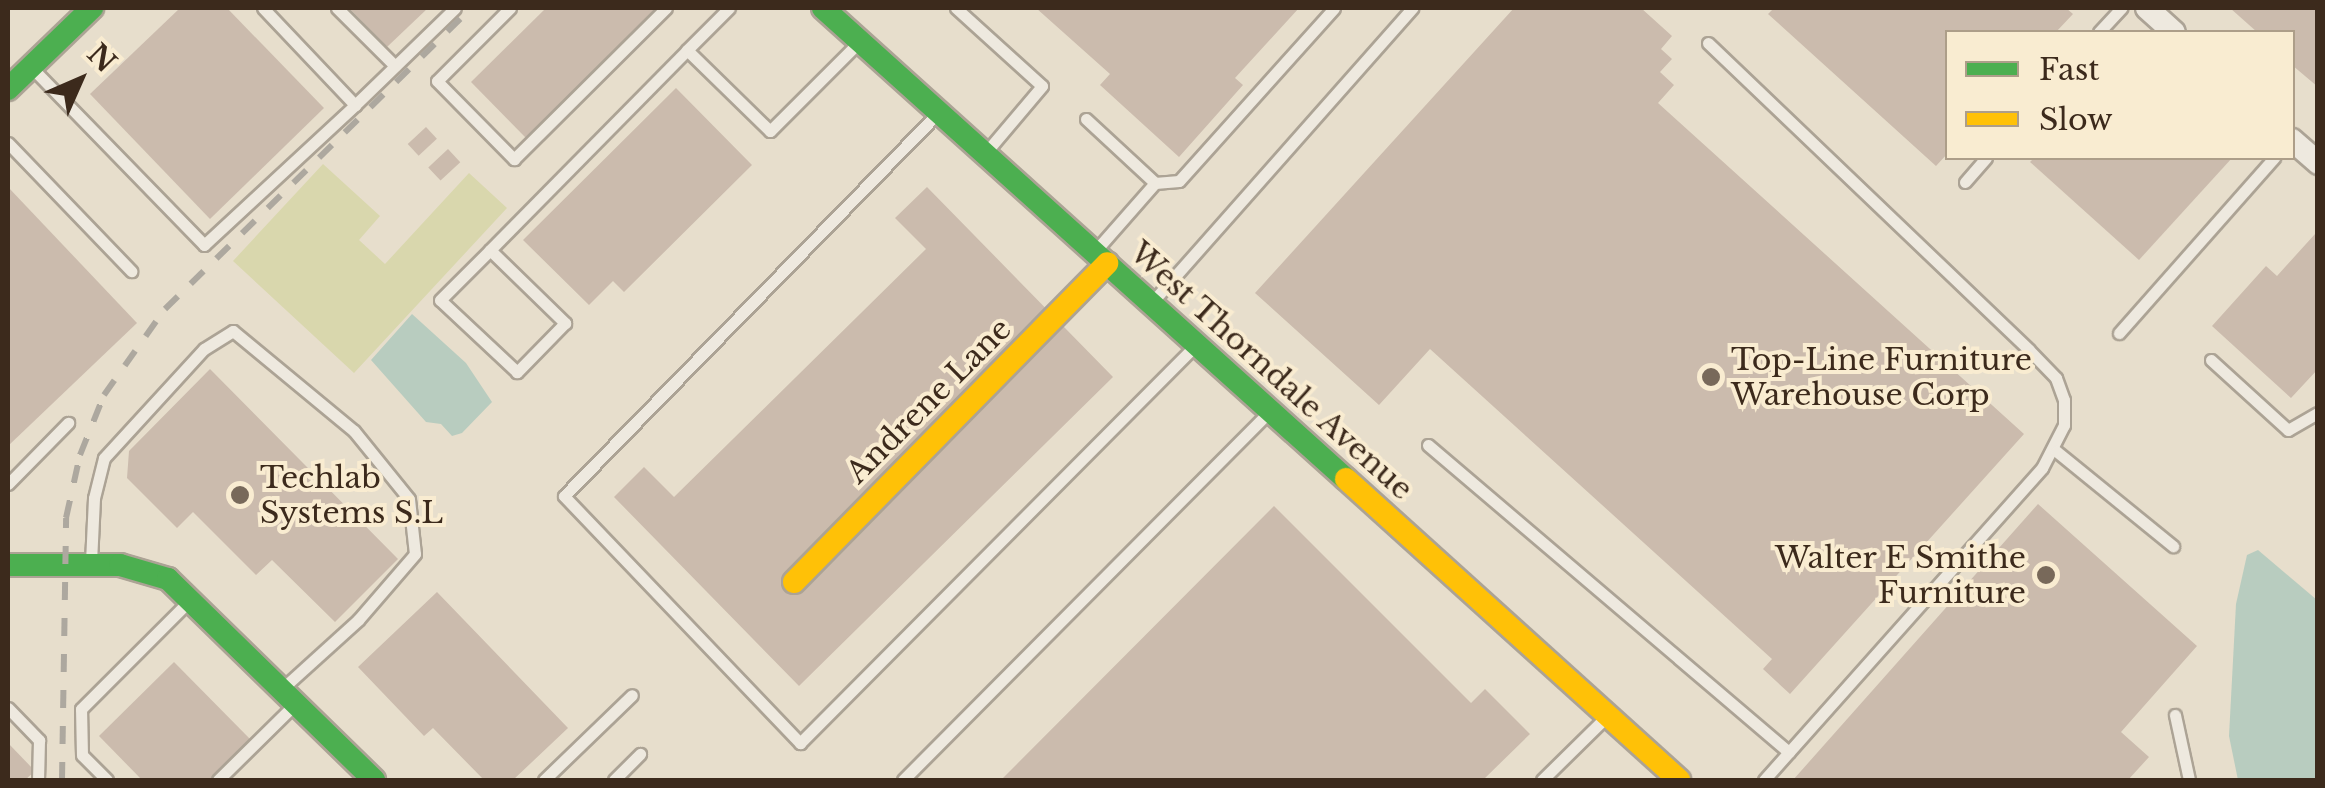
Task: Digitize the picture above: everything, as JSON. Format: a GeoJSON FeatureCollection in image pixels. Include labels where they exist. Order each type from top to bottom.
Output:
{"type":"FeatureCollection","features":[{"type":"Feature","properties":{"kind":"street"},"geometry":{"type":"LineString","coordinates":[[8,90],[92,8]]}},
{"type":"Feature","properties":{"kind":"street","name":"West Thorndale Avenue"},"geometry":{"type":"LineString","coordinates":[[823,8],[1607,716],[1670,778]]}},
{"type":"Feature","properties":{"kind":"street"},"geometry":{"type":"LineString","coordinates":[[2147,8],[2172,30]]}},
{"type":"Feature","properties":{"kind":"street"},"geometry":{"type":"LineString","coordinates":[[2295,143],[2318,162]]}},
{"type":"Feature","properties":{"kind":"street","name":"Andrene Lane"},"geometry":{"type":"LineString","coordinates":[[794,582],[1101,258]]}},
{"type":"Feature","properties":{"kind":"street"},"geometry":{"type":"LineString","coordinates":[[12,558],[135,568],[168,579],[192,598],[374,780]]}},
{"type":"Feature","properties":{"kind":"lane"},"geometry":{"type":"LineString","coordinates":[[263,8],[355,104]]}},
{"type":"Feature","properties":{"kind":"lane"},"geometry":{"type":"LineString","coordinates":[[337,8],[395,66]]}},
{"type":"Feature","properties":{"kind":"lane"},"geometry":{"type":"LineString","coordinates":[[31,66],[204,245],[455,8]]}},
{"type":"Feature","properties":{"kind":"lane"},"geometry":{"type":"LineString","coordinates":[[510,8],[437,81],[514,158],[666,8]]}},
{"type":"Feature","properties":{"kind":"lane"},"geometry":{"type":"LineString","coordinates":[[490,250],[565,323],[517,372],[440,300],[729,8]]}},
{"type":"Feature","properties":{"kind":"lane"},"geometry":{"type":"LineString","coordinates":[[956,8],[1042,86],[984,154]]}},
{"type":"Feature","properties":{"kind":"lane"},"geometry":{"type":"LineString","coordinates":[[1086,119],[1155,183],[1179,181],[1334,8]]}},
{"type":"Feature","properties":{"kind":"lane"},"geometry":{"type":"LineString","coordinates":[[1152,304],[1412,8]]}},
{"type":"Feature","properties":{"kind":"lane"},"geometry":{"type":"LineString","coordinates":[[2100,30],[2121,8]]}},
{"type":"Feature","properties":{"kind":"lane"},"geometry":{"type":"LineString","coordinates":[[687,50],[770,131],[860,42]]}},
{"type":"Feature","properties":{"kind":"lane"},"geometry":{"type":"LineString","coordinates":[[1708,43],[2056,378],[2064,425],[2056,450],[1764,780]]}},
{"type":"Feature","properties":{"kind":"lane"},"geometry":{"type":"LineString","coordinates":[[938,113],[564,496],[800,743],[1197,344]]}},
{"type":"Feature","properties":{"kind":"lane"},"geometry":{"type":"LineString","coordinates":[[8,144],[131,271]]}},
{"type":"Feature","properties":{"kind":"lane"},"geometry":{"type":"LineString","coordinates":[[1964,182],[1984,160]]}},
{"type":"Feature","properties":{"kind":"lane"},"geometry":{"type":"LineString","coordinates":[[2120,333],[2272,160]]}},
{"type":"Feature","properties":{"kind":"lane"},"geometry":{"type":"LineString","coordinates":[[1101,258],[1155,183]]}},
{"type":"Feature","properties":{"kind":"lane"},"geometry":{"type":"LineString","coordinates":[[91,563],[94,498],[104,458],[204,350],[234,331],[354,431],[409,500],[415,554],[218,780]]}},
{"type":"Feature","properties":{"kind":"lane"},"geometry":{"type":"LineString","coordinates":[[2211,360],[2288,430],[2307,425],[2318,413]]}},
{"type":"Feature","properties":{"kind":"lane"},"geometry":{"type":"LineString","coordinates":[[903,780],[1270,410]]}},
{"type":"Feature","properties":{"kind":"lane"},"geometry":{"type":"LineString","coordinates":[[8,484],[68,424]]}},
{"type":"Feature","properties":{"kind":"lane"},"geometry":{"type":"LineString","coordinates":[[1428,445],[1789,752]]}},
{"type":"Feature","properties":{"kind":"lane"},"geometry":{"type":"LineString","coordinates":[[2056,450],[2173,546]]}},
{"type":"Feature","properties":{"kind":"lane"},"geometry":{"type":"LineString","coordinates":[[106,780],[82,755],[81,709],[192,598]]}},
{"type":"Feature","properties":{"kind":"lane"},"geometry":{"type":"LineString","coordinates":[[544,780],[632,695]]}},
{"type":"Feature","properties":{"kind":"lane"},"geometry":{"type":"LineString","coordinates":[[8,708],[39,740],[38,780]]}},
{"type":"Feature","properties":{"kind":"lane"},"geometry":{"type":"LineString","coordinates":[[2175,714],[2189,780]]}},
{"type":"Feature","properties":{"kind":"lane"},"geometry":{"type":"LineString","coordinates":[[1542,780],[1607,716]]}},
{"type":"Feature","properties":{"kind":"lane"},"geometry":{"type":"LineString","coordinates":[[614,780],[640,754]]}},
{"type":"Feature","properties":{"kind":"shaded area"},"geometry":{"type":"Polygon","coordinates":[[[323,164],[380,216],[359,240],[385,264],[469,173],[507,208],[354,373],[233,261],[323,164]]]}},
{"type":"Feature","properties":{"kind":"shaded area"},"geometry":{"type":"Polygon","coordinates":[[[412,314],[466,363],[492,402],[462,433],[452,436],[441,424],[426,422],[371,360],[412,314]]]}},
{"type":"Feature","properties":{"kind":"shaded area"},"geometry":{"type":"Polygon","coordinates":[[[2258,550],[2317,600],[2317,780],[2238,780],[2229,736],[2236,604],[2247,555],[2258,550]]]}},
{"type":"Feature","properties":{"kind":"building"},"geometry":{"type":"Polygon","coordinates":[[[180,8],[227,8],[324,108],[210,219],[90,94],[180,8]]]}},
{"type":"Feature","properties":{"kind":"building"},"geometry":{"type":"Polygon","coordinates":[[[349,8],[428,8],[387,47],[349,8]]]}},
{"type":"Feature","properties":{"kind":"building"},"geometry":{"type":"Polygon","coordinates":[[[546,8],[659,8],[526,138],[471,82],[546,8]]]}},
{"type":"Feature","properties":{"kind":"building"},"geometry":{"type":"Polygon","coordinates":[[[1036,8],[1299,8],[1235,78],[1243,85],[1179,157],[1100,85],[1110,74],[1036,8]]]}},
{"type":"Feature","properties":{"kind":"building","name":"Top-Line Furniture Warehouse Corp"},"geometry":{"type":"Polygon","coordinates":[[[1514,8],[1641,8],[1672,36],[1661,49],[1672,59],[1660,72],[1674,85],[1658,103],[2024,434],[1790,694],[1763,669],[1772,659],[1430,349],[1379,405],[1255,293],[1514,8]]]}},
{"type":"Feature","properties":{"kind":"building"},"geometry":{"type":"Polygon","coordinates":[[[1774,8],[2066,8],[2073,14],[2058,30],[1945,30],[1945,156],[1936,166],[1768,14],[1774,8]]]}},
{"type":"Feature","properties":{"kind":"building"},"geometry":{"type":"Polygon","coordinates":[[[2230,8],[2318,8],[2318,87],[2295,68],[2295,30],[2255,30],[2230,8]]]}},
{"type":"Feature","properties":{"kind":"building"},"geometry":{"type":"Polygon","coordinates":[[[676,88],[752,165],[624,292],[613,281],[589,305],[523,240],[676,88]]]}},
{"type":"Feature","properties":{"kind":"building"},"geometry":{"type":"Polygon","coordinates":[[[426,127],[437,139],[419,156],[408,144],[426,127]]]}},
{"type":"Feature","properties":{"kind":"building"},"geometry":{"type":"Polygon","coordinates":[[[448,149],[460,162],[441,181],[428,167],[448,149]]]}},
{"type":"Feature","properties":{"kind":"building"},"geometry":{"type":"Polygon","coordinates":[[[2032,160],[2230,160],[2139,260],[2032,160]]]}},
{"type":"Feature","properties":{"kind":"building"},"geometry":{"type":"Polygon","coordinates":[[[8,187],[137,323],[8,446],[8,187]]]}},
{"type":"Feature","properties":{"kind":"building"},"geometry":{"type":"Polygon","coordinates":[[[927,187],[1113,377],[799,686],[614,497],[644,467],[674,497],[926,249],[895,218],[927,187]]]}},
{"type":"Feature","properties":{"kind":"building"},"geometry":{"type":"Polygon","coordinates":[[[2315,234],[2318,369],[2291,398],[2212,326],[2266,266],[2277,276],[2315,234]]]}},
{"type":"Feature","properties":{"kind":"building","name":"Techlab Systems S.L"},"geometry":{"type":"Polygon","coordinates":[[[210,369],[398,559],[335,622],[272,560],[256,575],[193,512],[177,528],[127,478],[129,451],[210,369]]]}},
{"type":"Feature","properties":{"kind":"building","name":"Walter E Smithe Furniture"},"geometry":{"type":"Polygon","coordinates":[[[2038,504],[2197,646],[2121,732],[2149,757],[2128,780],[1793,780],[2038,504]]]}},
{"type":"Feature","properties":{"kind":"building"},"geometry":{"type":"Polygon","coordinates":[[[1274,506],[1471,703],[1485,689],[1530,734],[1483,780],[1001,780],[1274,506]]]}},
{"type":"Feature","properties":{"kind":"building"},"geometry":{"type":"Polygon","coordinates":[[[437,592],[568,728],[513,780],[484,780],[433,728],[424,736],[358,667],[437,592]]]}},
{"type":"Feature","properties":{"kind":"building"},"geometry":{"type":"Polygon","coordinates":[[[174,662],[251,740],[211,780],[142,780],[99,736],[174,662]]]}},
{"type":"Feature","properties":{"kind":"building"},"geometry":{"type":"Polygon","coordinates":[[[8,743],[35,771],[25,780],[8,780],[8,743]]]}},
{"type":"Feature","properties":{"kind":"railway"},"geometry":{"type":"LineString","coordinates":[[62,780],[66,518],[80,455],[104,395],[165,309],[471,8]]}},
{"type":"Feature","properties":{"kind":"traffic: fast"},"geometry":{"type":"LineString","coordinates":[[8,89],[92,8]]}},
{"type":"Feature","properties":{"kind":"traffic: fast"},"geometry":{"type":"LineString","coordinates":[[823,8],[1346,479]]}},
{"type":"Feature","properties":{"kind":"traffic: fast"},"geometry":{"type":"LineString","coordinates":[[8,565],[120,565],[168,579],[374,780]]}},
{"type":"Feature","properties":{"kind":"traffic: slow"},"geometry":{"type":"LineString","coordinates":[[794,582],[1107,263]]}},
{"type":"Feature","properties":{"kind":"traffic: slow"},"geometry":{"type":"LineString","coordinates":[[1346,479],[1679,780]]}},
{"type":"Feature","properties":{"kind":"place","name":"Top-Line Furniture Warehouse Corp"},"geometry":{"type":"Point","coordinates":[1711,377]}},
{"type":"Feature","properties":{"kind":"place","name":"Techlab Systems S.L"},"geometry":{"type":"Point","coordinates":[240,495]}},
{"type":"Feature","properties":{"kind":"place","name":"Walter E Smithe Furniture"},"geometry":{"type":"Point","coordinates":[2046,575]}}]}
